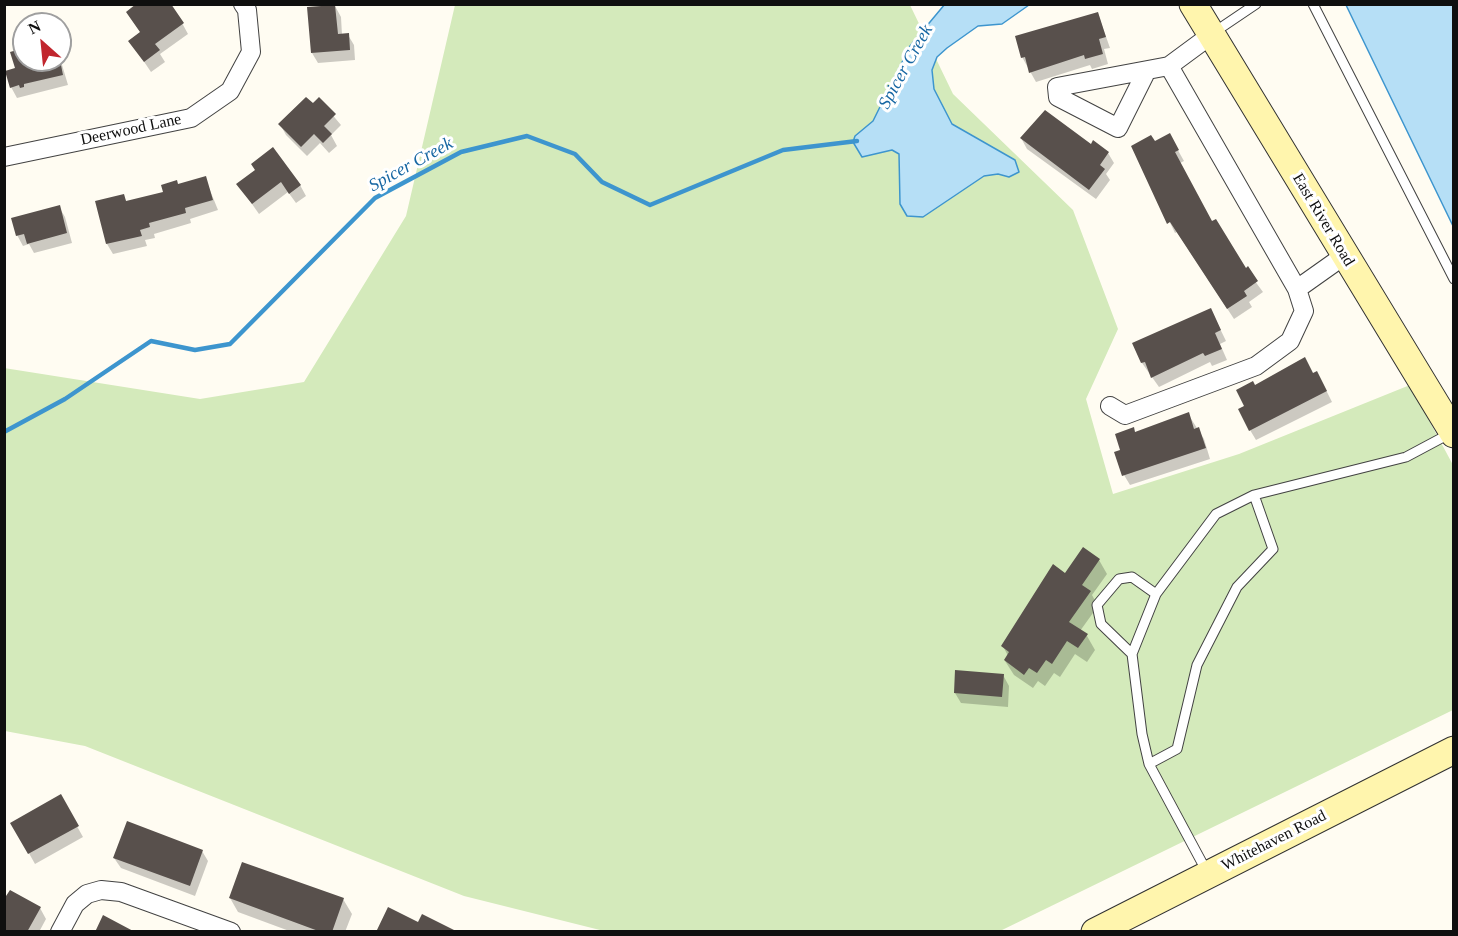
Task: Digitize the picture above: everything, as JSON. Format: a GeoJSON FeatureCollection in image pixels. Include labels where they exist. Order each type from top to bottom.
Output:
{"type":"FeatureCollection","features":[{"type":"Feature","properties":{"kind":"main road","name":"East River Road"},"geometry":{"type":"LineString","coordinates":[[1194,4],[1453,434]]}},
{"type":"Feature","properties":{"kind":"main road","name":"Whitehaven Road"},"geometry":{"type":"LineString","coordinates":[[1095,932],[1454,750]]}},
{"type":"Feature","properties":{"kind":"street","name":"Deerwood Lane"},"geometry":{"type":"LineString","coordinates":[[4,157],[190,118],[231,91],[251,52],[247,10],[243,4]]}},
{"type":"Feature","properties":{"kind":"street"},"geometry":{"type":"LineString","coordinates":[[1146,72],[1118,128],[1058,97],[1057,87],[1169,66],[1211,35]]}},
{"type":"Feature","properties":{"kind":"street"},"geometry":{"type":"LineString","coordinates":[[1110,406],[1125,415],[1256,366],[1290,341],[1304,311],[1297,289],[1169,66]]}},
{"type":"Feature","properties":{"kind":"street"},"geometry":{"type":"LineString","coordinates":[[1297,289],[1345,255]]}},
{"type":"Feature","properties":{"kind":"street"},"geometry":{"type":"LineString","coordinates":[[60,932],[75,904],[87,894],[101,890],[121,892],[231,932]]}},
{"type":"Feature","properties":{"kind":"lane"},"geometry":{"type":"LineString","coordinates":[[1211,35],[1256,4]]}},
{"type":"Feature","properties":{"kind":"lane"},"geometry":{"type":"LineString","coordinates":[[1313,4],[1454,279]]}},
{"type":"Feature","properties":{"kind":"lane"},"geometry":{"type":"LineString","coordinates":[[1208,874],[1149,764],[1142,734],[1132,654],[1156,594],[1216,514],[1254,495],[1406,457],[1453,434]]}},
{"type":"Feature","properties":{"kind":"lane"},"geometry":{"type":"LineString","coordinates":[[1149,764],[1177,749],[1197,665],[1237,587],[1274,549],[1254,495]]}},
{"type":"Feature","properties":{"kind":"lane"},"geometry":{"type":"LineString","coordinates":[[1132,654],[1101,624],[1097,605],[1119,579],[1132,577],[1156,594]]}},
{"type":"Feature","properties":{"kind":"green space"},"geometry":{"type":"Polygon","coordinates":[[[455,5],[910,5],[953,94],[1073,210],[1118,329],[1086,399],[1113,494],[1239,454],[1410,385],[1453,465],[1453,710],[1000,931],[604,931],[464,896],[85,746],[5,731],[4,368],[200,399],[304,382],[406,216],[455,5]]]}},
{"type":"Feature","properties":{"kind":"water"},"geometry":{"type":"Polygon","coordinates":[[[945,4],[1029,5],[1002,24],[978,26],[937,57],[932,70],[934,89],[952,124],[1015,160],[1019,172],[1009,177],[998,174],[984,176],[923,217],[907,216],[900,204],[899,154],[892,150],[862,157],[853,142],[855,136],[873,121],[910,46],[945,4]]]}},
{"type":"Feature","properties":{"kind":"water"},"geometry":{"type":"Polygon","coordinates":[[[1346,5],[1453,5],[1453,226],[1346,5]]]}},
{"type":"Feature","properties":{"kind":"building"},"geometry":{"type":"Polygon","coordinates":[[[136,4],[171,4],[184,23],[155,44],[160,50],[144,62],[128,41],[140,32],[126,12],[136,4]]]}},
{"type":"Feature","properties":{"kind":"building"},"geometry":{"type":"Polygon","coordinates":[[[335,5],[338,34],[349,33],[350,50],[311,53],[307,7],[335,5]]]}},
{"type":"Feature","properties":{"kind":"building"},"geometry":{"type":"Polygon","coordinates":[[[1098,12],[1106,37],[1099,39],[1103,54],[1085,59],[1084,55],[1029,73],[1025,57],[1021,58],[1015,36],[1098,12]]]}},
{"type":"Feature","properties":{"kind":"building"},"geometry":{"type":"Polygon","coordinates":[[[12,69],[12,72],[62,72],[63,75],[24,84],[24,87],[20,88],[19,85],[10,88],[5,71],[12,69]]]}},
{"type":"Feature","properties":{"kind":"building"},"geometry":{"type":"Polygon","coordinates":[[[306,97],[313,103],[319,97],[336,114],[324,126],[332,134],[323,143],[314,134],[301,147],[278,124],[306,97]]]}},
{"type":"Feature","properties":{"kind":"building"},"geometry":{"type":"Polygon","coordinates":[[[1045,110],[1091,144],[1093,140],[1109,152],[1100,165],[1105,169],[1089,190],[1020,138],[1045,110]]]}},
{"type":"Feature","properties":{"kind":"building"},"geometry":{"type":"Polygon","coordinates":[[[1170,133],[1179,150],[1175,152],[1212,221],[1216,219],[1246,268],[1248,266],[1258,281],[1244,291],[1247,296],[1227,309],[1170,222],[1167,224],[1131,146],[1151,135],[1155,141],[1170,133]]]}},
{"type":"Feature","properties":{"kind":"building"},"geometry":{"type":"Polygon","coordinates":[[[273,147],[301,185],[289,194],[281,182],[252,204],[236,184],[255,170],[251,164],[273,147]]]}},
{"type":"Feature","properties":{"kind":"building"},"geometry":{"type":"Polygon","coordinates":[[[206,176],[213,200],[185,208],[186,213],[149,223],[150,227],[140,230],[142,236],[106,244],[95,201],[124,194],[126,201],[163,192],[161,185],[177,180],[178,184],[206,176]]]}},
{"type":"Feature","properties":{"kind":"building"},"geometry":{"type":"Polygon","coordinates":[[[60,205],[67,233],[27,244],[24,234],[16,236],[11,218],[60,205]]]}},
{"type":"Feature","properties":{"kind":"building"},"geometry":{"type":"Polygon","coordinates":[[[1211,308],[1221,330],[1215,333],[1222,349],[1205,356],[1203,353],[1151,378],[1145,362],[1141,363],[1132,343],[1211,308]]]}},
{"type":"Feature","properties":{"kind":"building"},"geometry":{"type":"Polygon","coordinates":[[[1305,357],[1313,373],[1317,371],[1327,391],[1249,431],[1238,409],[1244,406],[1236,390],[1253,381],[1255,385],[1305,357]]]}},
{"type":"Feature","properties":{"kind":"building"},"geometry":{"type":"Polygon","coordinates":[[[1189,412],[1194,429],[1199,427],[1206,448],[1122,476],[1114,452],[1120,450],[1115,434],[1134,427],[1135,432],[1189,412]]]}},
{"type":"Feature","properties":{"kind":"building"},"geometry":{"type":"Polygon","coordinates":[[[1083,547],[1100,559],[1082,585],[1091,591],[1069,622],[1088,634],[1078,648],[1067,641],[1052,664],[1046,660],[1037,673],[1029,668],[1024,675],[1004,660],[1009,652],[1001,646],[1053,564],[1065,573],[1083,547]]]}},
{"type":"Feature","properties":{"kind":"building"},"geometry":{"type":"Polygon","coordinates":[[[955,670],[1004,674],[1002,697],[954,693],[955,670]]]}},
{"type":"Feature","properties":{"kind":"building"},"geometry":{"type":"Polygon","coordinates":[[[61,794],[79,826],[28,854],[10,823],[61,794]]]}},
{"type":"Feature","properties":{"kind":"building"},"geometry":{"type":"Polygon","coordinates":[[[127,821],[203,850],[190,886],[113,858],[127,821]]]}},
{"type":"Feature","properties":{"kind":"building"},"geometry":{"type":"Polygon","coordinates":[[[242,862],[344,898],[332,932],[321,932],[229,898],[242,862]]]}},
{"type":"Feature","properties":{"kind":"building"},"geometry":{"type":"Polygon","coordinates":[[[10,890],[41,907],[27,932],[4,932],[4,899],[10,890]]]}},
{"type":"Feature","properties":{"kind":"building"},"geometry":{"type":"Polygon","coordinates":[[[388,907],[418,922],[422,914],[458,932],[376,932],[388,907]]]}},
{"type":"Feature","properties":{"kind":"building"},"geometry":{"type":"Polygon","coordinates":[[[103,915],[135,932],[95,932],[103,915]]]}},
{"type":"Feature","properties":{"kind":"waterway","name":"Spicer Creek"},"geometry":{"type":"LineString","coordinates":[[4,432],[65,399],[151,341],[195,350],[230,344],[375,198],[461,152],[527,136],[575,154],[602,182],[650,205],[783,150],[857,141]]}}]}
